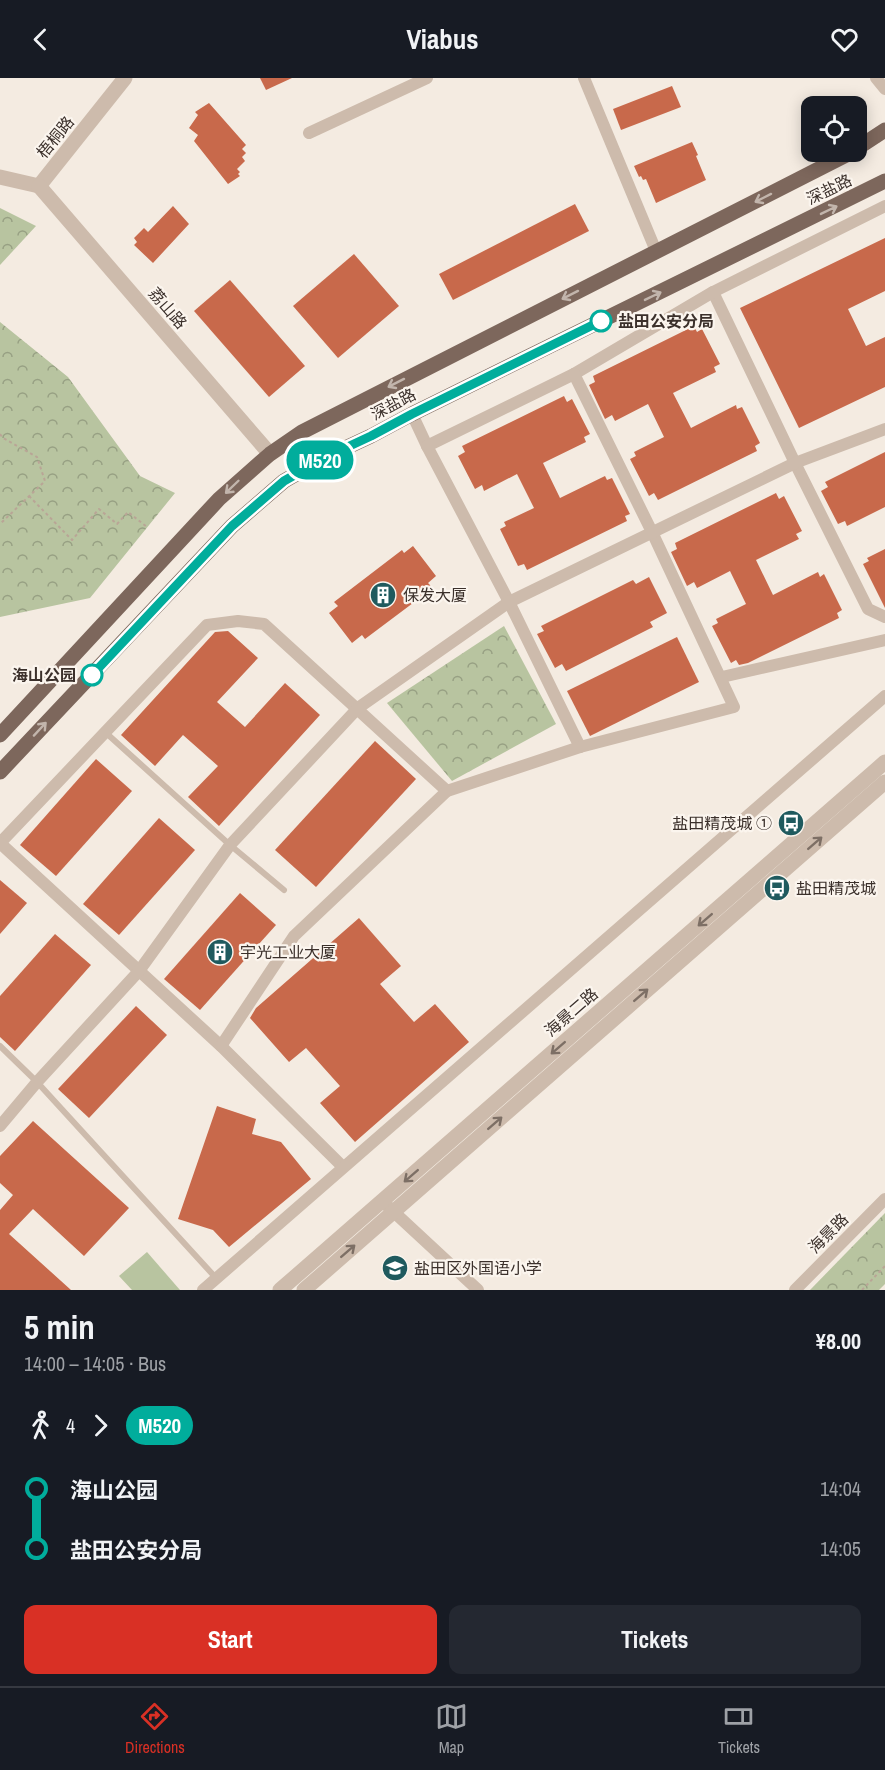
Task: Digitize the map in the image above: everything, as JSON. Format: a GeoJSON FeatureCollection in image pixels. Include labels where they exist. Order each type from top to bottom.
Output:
{"type":"FeatureCollection","features":[{"type":"Feature","properties":{"kind":"main road","name":"深盐路"},"geometry":{"type":"LineString","coordinates":[[867,142],[885,130]]}},
{"type":"Feature","properties":{"kind":"main road","name":"深盐路"},"geometry":{"type":"LineString","coordinates":[[0,735],[219,500],[270,454],[302,432],[336,413],[832,162]]}},
{"type":"Feature","properties":{"kind":"main road","name":"深盐路"},"geometry":{"type":"LineString","coordinates":[[0,772],[232,526],[284,481],[412,414],[885,181]]}},
{"type":"Feature","properties":{"kind":"street","name":"梧桐路"},"geometry":{"type":"LineString","coordinates":[[39,186],[125,78]]}},
{"type":"Feature","properties":{"kind":"street"},"geometry":{"type":"LineString","coordinates":[[309,134],[427,78]]}},
{"type":"Feature","properties":{"kind":"street"},"geometry":{"type":"LineString","coordinates":[[584,78],[656,252]]}},
{"type":"Feature","properties":{"kind":"street"},"geometry":{"type":"LineString","coordinates":[[876,78],[885,90]]}},
{"type":"Feature","properties":{"kind":"street"},"geometry":{"type":"LineString","coordinates":[[0,177],[39,186]]}},
{"type":"Feature","properties":{"kind":"street","name":"荔山路"},"geometry":{"type":"LineString","coordinates":[[39,186],[270,454]]}},
{"type":"Feature","properties":{"kind":"street"},"geometry":{"type":"LineString","coordinates":[[427,446],[574,374],[713,292],[885,206]]}},
{"type":"Feature","properties":{"kind":"street"},"geometry":{"type":"LineString","coordinates":[[713,292],[867,609],[885,617]]}},
{"type":"Feature","properties":{"kind":"street"},"geometry":{"type":"LineString","coordinates":[[221,1046],[294,936],[447,791],[580,747],[734,706],[574,374]]}},
{"type":"Feature","properties":{"kind":"street"},"geometry":{"type":"LineString","coordinates":[[412,414],[509,602],[580,747]]}},
{"type":"Feature","properties":{"kind":"street"},"geometry":{"type":"LineString","coordinates":[[0,1126],[37,1082],[139,971],[230,845],[357,708],[509,602],[795,463],[885,429]]}},
{"type":"Feature","properties":{"kind":"street"},"geometry":{"type":"LineString","coordinates":[[342,1166],[221,1046],[0,843],[207,625],[238,621],[264,624],[447,791]]}},
{"type":"Feature","properties":{"kind":"street"},"geometry":{"type":"LineString","coordinates":[[722,677],[885,640]]}},
{"type":"Feature","properties":{"kind":"street"},"geometry":{"type":"LineString","coordinates":[[202,1290],[885,696]]}},
{"type":"Feature","properties":{"kind":"street","name":"海景二路"},"geometry":{"type":"LineString","coordinates":[[304,1290],[387,1207],[885,762]]}},
{"type":"Feature","properties":{"kind":"street","name":"海景二路"},"geometry":{"type":"LineString","coordinates":[[280,1290],[387,1207],[885,782]]}},
{"type":"Feature","properties":{"kind":"street","name":"海景路"},"geometry":{"type":"LineString","coordinates":[[795,1290],[885,1199]]}},
{"type":"Feature","properties":{"kind":"street"},"geometry":{"type":"LineString","coordinates":[[387,1207],[478,1290]]}},
{"type":"Feature","properties":{"kind":"lane"},"geometry":{"type":"LineString","coordinates":[[105,732],[230,845],[284,890]]}},
{"type":"Feature","properties":{"kind":"lane"},"geometry":{"type":"LineString","coordinates":[[0,1046],[37,1082],[216,1278]]}},
{"type":"Feature","properties":{"kind":"path"},"geometry":{"type":"LineString","coordinates":[[0,434],[37,458],[45,481],[0,524]]}},
{"type":"Feature","properties":{"kind":"path"},"geometry":{"type":"LineString","coordinates":[[29,496],[72,540],[99,509],[117,524],[128,512],[147,527]]}},
{"type":"Feature","properties":{"kind":"path"},"geometry":{"type":"LineString","coordinates":[[862,1290],[885,1266]]}},
{"type":"Feature","properties":{"kind":"green space"},"geometry":{"type":"Polygon","coordinates":[[[0,208],[36,226],[0,265],[0,208]]]}},
{"type":"Feature","properties":{"kind":"green space"},"geometry":{"type":"Polygon","coordinates":[[[0,322],[68,377],[140,476],[175,493],[90,598],[0,617],[0,322]]]}},
{"type":"Feature","properties":{"kind":"green space"},"geometry":{"type":"Polygon","coordinates":[[[504,626],[556,724],[452,781],[387,703],[504,626]]]}},
{"type":"Feature","properties":{"kind":"green space"},"geometry":{"type":"Polygon","coordinates":[[[885,1213],[885,1284],[879,1290],[810,1290],[885,1213]]]}},
{"type":"Feature","properties":{"kind":"green space"},"geometry":{"type":"Polygon","coordinates":[[[147,1252],[180,1290],[132,1290],[119,1276],[147,1252]]]}},
{"type":"Feature","properties":{"kind":"building"},"geometry":{"type":"Polygon","coordinates":[[[260,78],[292,78],[266,90],[260,78]]]}},
{"type":"Feature","properties":{"kind":"building"},"geometry":{"type":"Polygon","coordinates":[[[672,86],[681,107],[621,130],[613,109],[672,86]]]}},
{"type":"Feature","properties":{"kind":"building"},"geometry":{"type":"Polygon","coordinates":[[[209,103],[246,145],[242,149],[246,153],[242,157],[245,161],[237,169],[240,176],[228,184],[194,141],[198,135],[189,128],[198,115],[195,112],[209,103]]]}},
{"type":"Feature","properties":{"kind":"building"},"geometry":{"type":"Polygon","coordinates":[[[692,142],[706,180],[656,203],[646,179],[639,177],[634,166],[692,142]]]}},
{"type":"Feature","properties":{"kind":"building"},"geometry":{"type":"Polygon","coordinates":[[[575,204],[589,231],[453,300],[439,274],[575,204]]]}},
{"type":"Feature","properties":{"kind":"building"},"geometry":{"type":"Polygon","coordinates":[[[173,206],[189,224],[153,263],[134,245],[137,242],[134,238],[144,228],[148,232],[173,206]]]}},
{"type":"Feature","properties":{"kind":"building"},"geometry":{"type":"Polygon","coordinates":[[[885,238],[885,291],[848,309],[866,346],[885,337],[885,387],[799,428],[740,308],[885,238]]]}},
{"type":"Feature","properties":{"kind":"building"},"geometry":{"type":"Polygon","coordinates":[[[354,254],[399,306],[338,358],[293,306],[354,254]]]}},
{"type":"Feature","properties":{"kind":"building"},"geometry":{"type":"Polygon","coordinates":[[[230,280],[305,366],[269,397],[194,311],[230,280]]]}},
{"type":"Feature","properties":{"kind":"building"},"geometry":{"type":"Polygon","coordinates":[[[694,326],[697,332],[702,329],[720,364],[714,367],[716,372],[673,393],[691,428],[736,405],[737,409],[742,407],[760,443],[755,446],[757,451],[658,500],[654,493],[649,496],[630,459],[636,456],[634,452],[664,437],[648,404],[615,421],[612,415],[605,419],[589,385],[595,382],[593,376],[694,326]]]}},
{"type":"Feature","properties":{"kind":"building"},"geometry":{"type":"Polygon","coordinates":[[[564,396],[567,402],[572,399],[590,434],[584,437],[586,442],[543,463],[560,498],[605,476],[607,480],[612,478],[630,514],[625,516],[627,521],[527,570],[524,564],[518,566],[500,529],[506,526],[504,522],[534,508],[517,474],[484,491],[482,485],[475,489],[458,456],[465,452],[462,446],[564,396]]]}},
{"type":"Feature","properties":{"kind":"building"},"geometry":{"type":"Polygon","coordinates":[[[885,452],[885,507],[847,526],[845,521],[838,524],[821,491],[828,487],[825,482],[885,452]]]}},
{"type":"Feature","properties":{"kind":"building"},"geometry":{"type":"Polygon","coordinates":[[[776,493],[779,499],[784,496],[802,531],[796,534],[799,539],[756,560],[773,595],[818,572],[820,577],[824,574],[842,610],[837,613],[839,618],[748,663],[739,665],[736,660],[731,663],[712,626],[718,623],[716,619],[746,604],[730,571],[697,588],[694,582],[687,586],[671,552],[677,549],[675,543],[776,493]]]}},
{"type":"Feature","properties":{"kind":"building","name":"保发大厦"},"geometry":{"type":"Polygon","coordinates":[[[413,546],[436,576],[428,583],[433,588],[365,639],[362,635],[352,643],[329,613],[338,606],[334,602],[402,550],[404,553],[413,546]]]}},
{"type":"Feature","properties":{"kind":"building"},"geometry":{"type":"Polygon","coordinates":[[[885,549],[885,608],[863,564],[869,561],[867,558],[885,549]]]}},
{"type":"Feature","properties":{"kind":"building"},"geometry":{"type":"Polygon","coordinates":[[[649,577],[667,613],[650,622],[653,627],[566,671],[562,664],[555,668],[537,634],[544,631],[541,626],[633,580],[636,584],[649,577]]]}},
{"type":"Feature","properties":{"kind":"building"},"geometry":{"type":"Polygon","coordinates":[[[228,631],[258,658],[217,702],[245,727],[285,683],[320,715],[219,826],[188,797],[218,766],[183,735],[155,766],[121,735],[215,632],[228,631]]]}},
{"type":"Feature","properties":{"kind":"building"},"geometry":{"type":"Polygon","coordinates":[[[677,637],[699,682],[590,736],[567,691],[677,637]]]}},
{"type":"Feature","properties":{"kind":"building"},"geometry":{"type":"Polygon","coordinates":[[[375,741],[416,779],[316,887],[275,850],[375,741]]]}},
{"type":"Feature","properties":{"kind":"building"},"geometry":{"type":"Polygon","coordinates":[[[96,759],[132,791],[56,876],[20,845],[96,759]]]}},
{"type":"Feature","properties":{"kind":"building"},"geometry":{"type":"Polygon","coordinates":[[[159,818],[195,850],[119,935],[83,904],[159,818]]]}},
{"type":"Feature","properties":{"kind":"building"},"geometry":{"type":"Polygon","coordinates":[[[0,880],[27,903],[0,934],[0,880]]]}},
{"type":"Feature","properties":{"kind":"building","name":"宇光工业大厦"},"geometry":{"type":"Polygon","coordinates":[[[240,893],[276,925],[200,1010],[164,979],[240,893]]]}},
{"type":"Feature","properties":{"kind":"building"},"geometry":{"type":"Polygon","coordinates":[[[359,918],[401,966],[380,984],[414,1022],[435,1004],[469,1042],[355,1142],[320,1103],[340,1086],[306,1048],[289,1062],[250,1018],[256,1008],[359,918]]]}},
{"type":"Feature","properties":{"kind":"building"},"geometry":{"type":"Polygon","coordinates":[[[55,934],[91,965],[15,1051],[0,1037],[0,996],[55,934]]]}},
{"type":"Feature","properties":{"kind":"building"},"geometry":{"type":"Polygon","coordinates":[[[136,1006],[167,1035],[89,1118],[58,1089],[136,1006]]]}},
{"type":"Feature","properties":{"kind":"building"},"geometry":{"type":"Polygon","coordinates":[[[217,1106],[256,1119],[252,1134],[281,1142],[311,1179],[229,1247],[213,1230],[178,1219],[217,1106]]]}},
{"type":"Feature","properties":{"kind":"building"},"geometry":{"type":"Polygon","coordinates":[[[33,1121],[129,1208],[84,1256],[33,1209],[9,1234],[71,1290],[0,1290],[0,1210],[13,1195],[0,1183],[0,1156],[33,1121]]]}},
{"type":"Feature","properties":{"kind":"bus line","name":"M520"},"geometry":{"type":"LineString","coordinates":[[92,675],[232,526],[284,481],[326,457],[601,321]]}},
{"type":"Feature","properties":{"kind":"place","name":"盐田公安分局"},"geometry":{"type":"Point","coordinates":[601,321]}},
{"type":"Feature","properties":{"kind":"place","name":"保发大厦"},"geometry":{"type":"Point","coordinates":[383,595]}},
{"type":"Feature","properties":{"kind":"place","name":"海山公园"},"geometry":{"type":"Point","coordinates":[92,675]}},
{"type":"Feature","properties":{"kind":"place","name":"盐田精茂城 ①"},"geometry":{"type":"Point","coordinates":[791,823]}},
{"type":"Feature","properties":{"kind":"place","name":"盐田精茂城"},"geometry":{"type":"Point","coordinates":[777,888]}},
{"type":"Feature","properties":{"kind":"place","name":"宇光工业大厦"},"geometry":{"type":"Point","coordinates":[220,952]}},
{"type":"Feature","properties":{"kind":"place","name":"盐田区外国语小学"},"geometry":{"type":"Point","coordinates":[395,1268]}}]}
